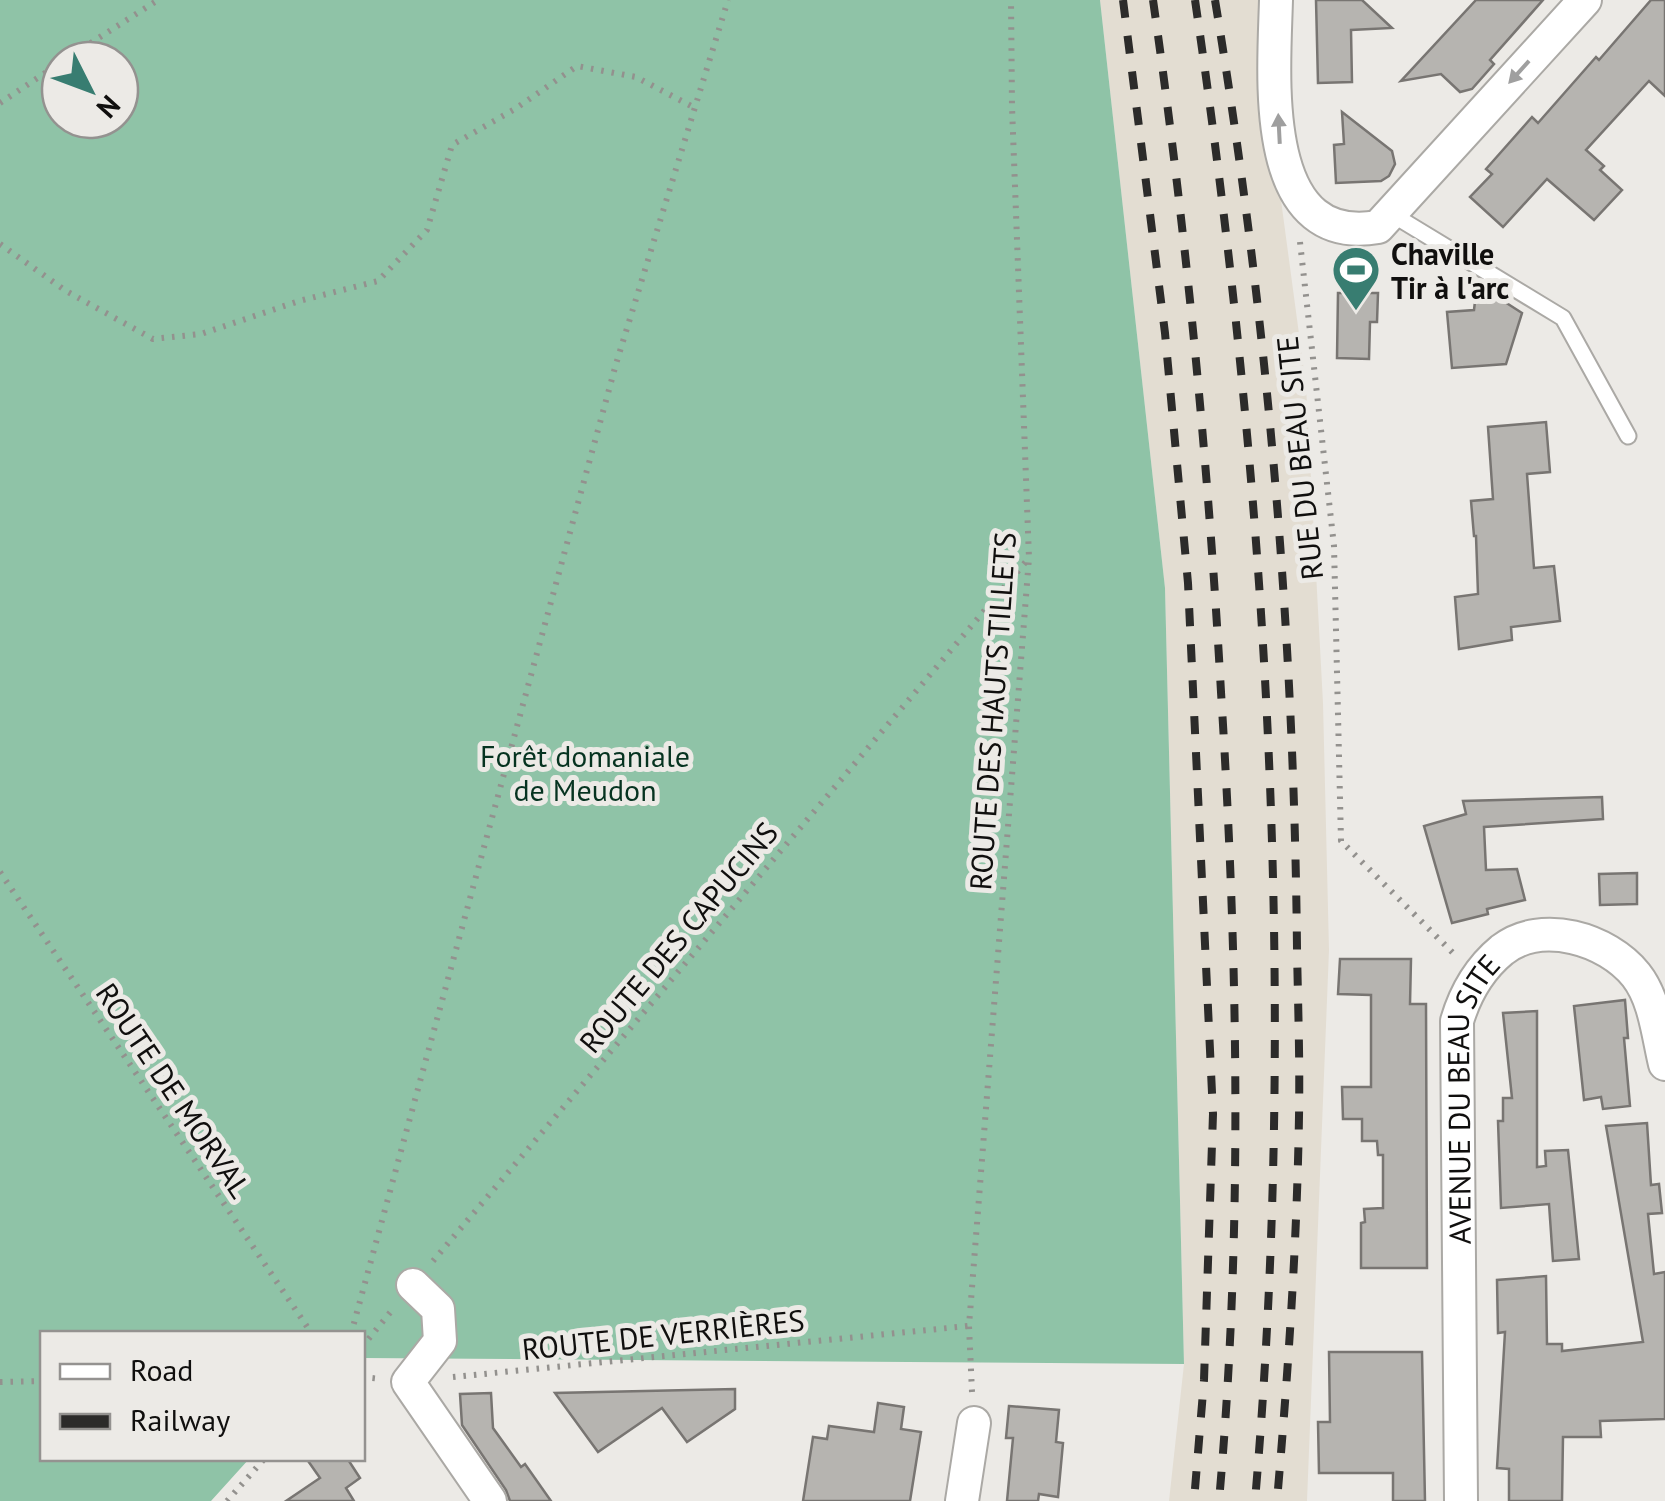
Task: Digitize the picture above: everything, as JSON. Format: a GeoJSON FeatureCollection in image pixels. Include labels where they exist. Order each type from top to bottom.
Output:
{"type":"FeatureCollection","features":[{"type":"Feature","properties":{"kind":"street"},"geometry":{"type":"LineString","coordinates":[[1276,0],[1274,60],[1279,144],[1286,177],[1316,215],[1333,226],[1355,231],[1378,227],[1585,0]]}},
{"type":"Feature","properties":{"kind":"street","name":"AVENUE DU BEAU SITE"},"geometry":{"type":"LineString","coordinates":[[1461,1501],[1457,1021],[1465,995],[1504,948],[1532,938],[1560,936],[1600,946],[1638,977],[1651,1006],[1665,1064]]}},
{"type":"Feature","properties":{"kind":"street"},"geometry":{"type":"LineString","coordinates":[[413,1286],[438,1309],[440,1341],[408,1382],[490,1501]]}},
{"type":"Feature","properties":{"kind":"street"},"geometry":{"type":"LineString","coordinates":[[962,1501],[974,1423]]}},
{"type":"Feature","properties":{"kind":"lane"},"geometry":{"type":"LineString","coordinates":[[1390,214],[1563,318],[1628,436]]}},
{"type":"Feature","properties":{"kind":"path"},"geometry":{"type":"LineString","coordinates":[[95,40],[158,0]]}},
{"type":"Feature","properties":{"kind":"path"},"geometry":{"type":"LineString","coordinates":[[352,1331],[616,364],[728,0]]}},
{"type":"Feature","properties":{"kind":"path","name":"ROUTE DES HAUTS TILLETS"},"geometry":{"type":"LineString","coordinates":[[974,1423],[969,1326],[1029,558],[1011,0]]}},
{"type":"Feature","properties":{"kind":"path"},"geometry":{"type":"LineString","coordinates":[[0,244],[66,291],[153,339],[200,334],[299,301],[378,281],[427,230],[452,145],[515,109],[577,66],[636,77],[695,108]]}},
{"type":"Feature","properties":{"kind":"path"},"geometry":{"type":"LineString","coordinates":[[0,102],[40,76]]}},
{"type":"Feature","properties":{"kind":"path","name":"RUE DU BEAU SITE"},"geometry":{"type":"LineString","coordinates":[[1316,215],[1299,244],[1334,546],[1340,841],[1477,978]]}},
{"type":"Feature","properties":{"kind":"path","name":"ROUTE DES CAPUCINS"},"geometry":{"type":"LineString","coordinates":[[365,1343],[1029,558]]}},
{"type":"Feature","properties":{"kind":"path","name":"ROUTE DE MORVAL"},"geometry":{"type":"LineString","coordinates":[[0,872],[310,1331]]}},
{"type":"Feature","properties":{"kind":"path","name":"ROUTE DE VERRIÈRES"},"geometry":{"type":"LineString","coordinates":[[365,1377],[408,1382],[969,1326]]}},
{"type":"Feature","properties":{"kind":"path"},"geometry":{"type":"LineString","coordinates":[[0,1382],[40,1381]]}},
{"type":"Feature","properties":{"kind":"path"},"geometry":{"type":"LineString","coordinates":[[228,1501],[262,1461]]}},
{"type":"Feature","properties":{"kind":"shaded area"},"geometry":{"type":"Polygon","coordinates":[[[1100,0],[1260,0],[1264,74],[1306,386],[1323,703],[1329,950],[1307,1501],[1169,1501],[1184,1364],[1165,588],[1100,0]]]}},
{"type":"Feature","properties":{"kind":"green space","name":"Forêt domaniale de Meudon"},"geometry":{"type":"Polygon","coordinates":[[[0,0],[1100,0],[1165,588],[1184,1364],[365,1358],[365,1331],[40,1331],[40,1461],[247,1461],[211,1501],[0,1501],[0,0]]]}},
{"type":"Feature","properties":{"kind":"building"},"geometry":{"type":"Polygon","coordinates":[[[1316,0],[1362,0],[1392,28],[1351,30],[1352,82],[1318,83],[1316,0]]]}},
{"type":"Feature","properties":{"kind":"building"},"geometry":{"type":"Polygon","coordinates":[[[1476,0],[1543,0],[1490,60],[1494,64],[1472,89],[1460,92],[1441,74],[1401,81],[1476,0]]]}},
{"type":"Feature","properties":{"kind":"building"},"geometry":{"type":"Polygon","coordinates":[[[1651,0],[1665,0],[1665,96],[1649,81],[1586,150],[1622,190],[1594,220],[1547,179],[1503,227],[1470,197],[1492,174],[1486,169],[1532,117],[1538,123],[1651,0]]]}},
{"type":"Feature","properties":{"kind":"building"},"geometry":{"type":"Polygon","coordinates":[[[1342,112],[1392,151],[1395,164],[1389,176],[1381,181],[1336,183],[1334,145],[1344,144],[1342,112]]]}},
{"type":"Feature","properties":{"kind":"building"},"geometry":{"type":"Polygon","coordinates":[[[1477,284],[1522,313],[1506,364],[1452,368],[1447,312],[1474,310],[1477,284]]]}},
{"type":"Feature","properties":{"kind":"building"},"geometry":{"type":"Polygon","coordinates":[[[1338,293],[1378,293],[1377,322],[1370,322],[1369,359],[1337,358],[1338,293]]]}},
{"type":"Feature","properties":{"kind":"building"},"geometry":{"type":"Polygon","coordinates":[[[1546,422],[1550,472],[1527,474],[1534,568],[1554,566],[1560,621],[1511,627],[1512,640],[1459,649],[1455,597],[1478,594],[1471,501],[1493,499],[1488,427],[1546,422]]]}},
{"type":"Feature","properties":{"kind":"building"},"geometry":{"type":"Polygon","coordinates":[[[1602,797],[1603,819],[1484,827],[1486,870],[1517,869],[1525,900],[1452,923],[1424,826],[1466,814],[1463,801],[1602,797]]]}},
{"type":"Feature","properties":{"kind":"building"},"geometry":{"type":"Polygon","coordinates":[[[1637,873],[1637,904],[1600,905],[1599,874],[1637,873]]]}},
{"type":"Feature","properties":{"kind":"building"},"geometry":{"type":"Polygon","coordinates":[[[1340,959],[1411,959],[1410,1004],[1426,1004],[1427,1268],[1361,1268],[1364,1209],[1383,1208],[1383,1155],[1378,1155],[1377,1141],[1362,1141],[1362,1119],[1343,1119],[1342,1087],[1371,1087],[1371,995],[1338,994],[1340,959]]]}},
{"type":"Feature","properties":{"kind":"building"},"geometry":{"type":"Polygon","coordinates":[[[1625,1000],[1630,1106],[1603,1109],[1601,1097],[1584,1100],[1574,1006],[1625,1000]]]}},
{"type":"Feature","properties":{"kind":"building"},"geometry":{"type":"Polygon","coordinates":[[[1537,1011],[1537,1167],[1546,1166],[1545,1151],[1568,1150],[1579,1259],[1553,1261],[1549,1204],[1501,1208],[1498,1121],[1503,1121],[1503,1098],[1512,1098],[1503,1013],[1537,1011]]]}},
{"type":"Feature","properties":{"kind":"building"},"geometry":{"type":"Polygon","coordinates":[[[1647,1123],[1651,1185],[1659,1184],[1662,1213],[1648,1214],[1654,1274],[1665,1272],[1665,1419],[1600,1421],[1601,1437],[1563,1437],[1562,1501],[1509,1501],[1509,1469],[1497,1468],[1505,1332],[1498,1333],[1497,1280],[1546,1276],[1547,1344],[1562,1344],[1562,1351],[1643,1342],[1606,1126],[1647,1123]]]}},
{"type":"Feature","properties":{"kind":"building"},"geometry":{"type":"Polygon","coordinates":[[[1329,1352],[1422,1352],[1425,1501],[1393,1501],[1393,1473],[1319,1473],[1318,1422],[1330,1422],[1329,1352]]]}},
{"type":"Feature","properties":{"kind":"building"},"geometry":{"type":"Polygon","coordinates":[[[735,1389],[735,1409],[687,1442],[662,1408],[598,1452],[555,1393],[735,1389]]]}},
{"type":"Feature","properties":{"kind":"building"},"geometry":{"type":"Polygon","coordinates":[[[491,1393],[493,1428],[551,1501],[510,1501],[462,1425],[460,1394],[491,1393]]]}},
{"type":"Feature","properties":{"kind":"building"},"geometry":{"type":"Polygon","coordinates":[[[878,1403],[904,1407],[901,1429],[921,1432],[910,1501],[803,1501],[813,1437],[827,1439],[829,1426],[874,1432],[878,1403]]]}},
{"type":"Feature","properties":{"kind":"building"},"geometry":{"type":"Polygon","coordinates":[[[1009,1406],[1059,1410],[1056,1442],[1063,1443],[1058,1497],[1039,1494],[1038,1501],[1007,1501],[1013,1438],[1006,1438],[1009,1406]]]}},
{"type":"Feature","properties":{"kind":"building"},"geometry":{"type":"Polygon","coordinates":[[[308,1461],[349,1461],[360,1478],[346,1488],[354,1501],[286,1501],[320,1478],[308,1461]]]}},
{"type":"Feature","properties":{"kind":"railway"},"geometry":{"type":"LineString","coordinates":[[1123,0],[1165,333],[1188,583],[1213,1114],[1204,1380],[1194,1501]]}},
{"type":"Feature","properties":{"kind":"railway"},"geometry":{"type":"LineString","coordinates":[[1153,0],[1186,259],[1216,605],[1227,793],[1235,1198],[1219,1501]]}},
{"type":"Feature","properties":{"kind":"railway"},"geometry":{"type":"LineString","coordinates":[[1195,0],[1241,373],[1268,749],[1274,1125],[1268,1313],[1255,1501]]}},
{"type":"Feature","properties":{"kind":"railway"},"geometry":{"type":"LineString","coordinates":[[1215,0],[1263,354],[1283,592],[1295,830],[1299,1116],[1277,1501]]}},
{"type":"Feature","properties":{"kind":"place","name":"Chaville Tir à l'arc"},"geometry":{"type":"Point","coordinates":[1356,312]}}]}
